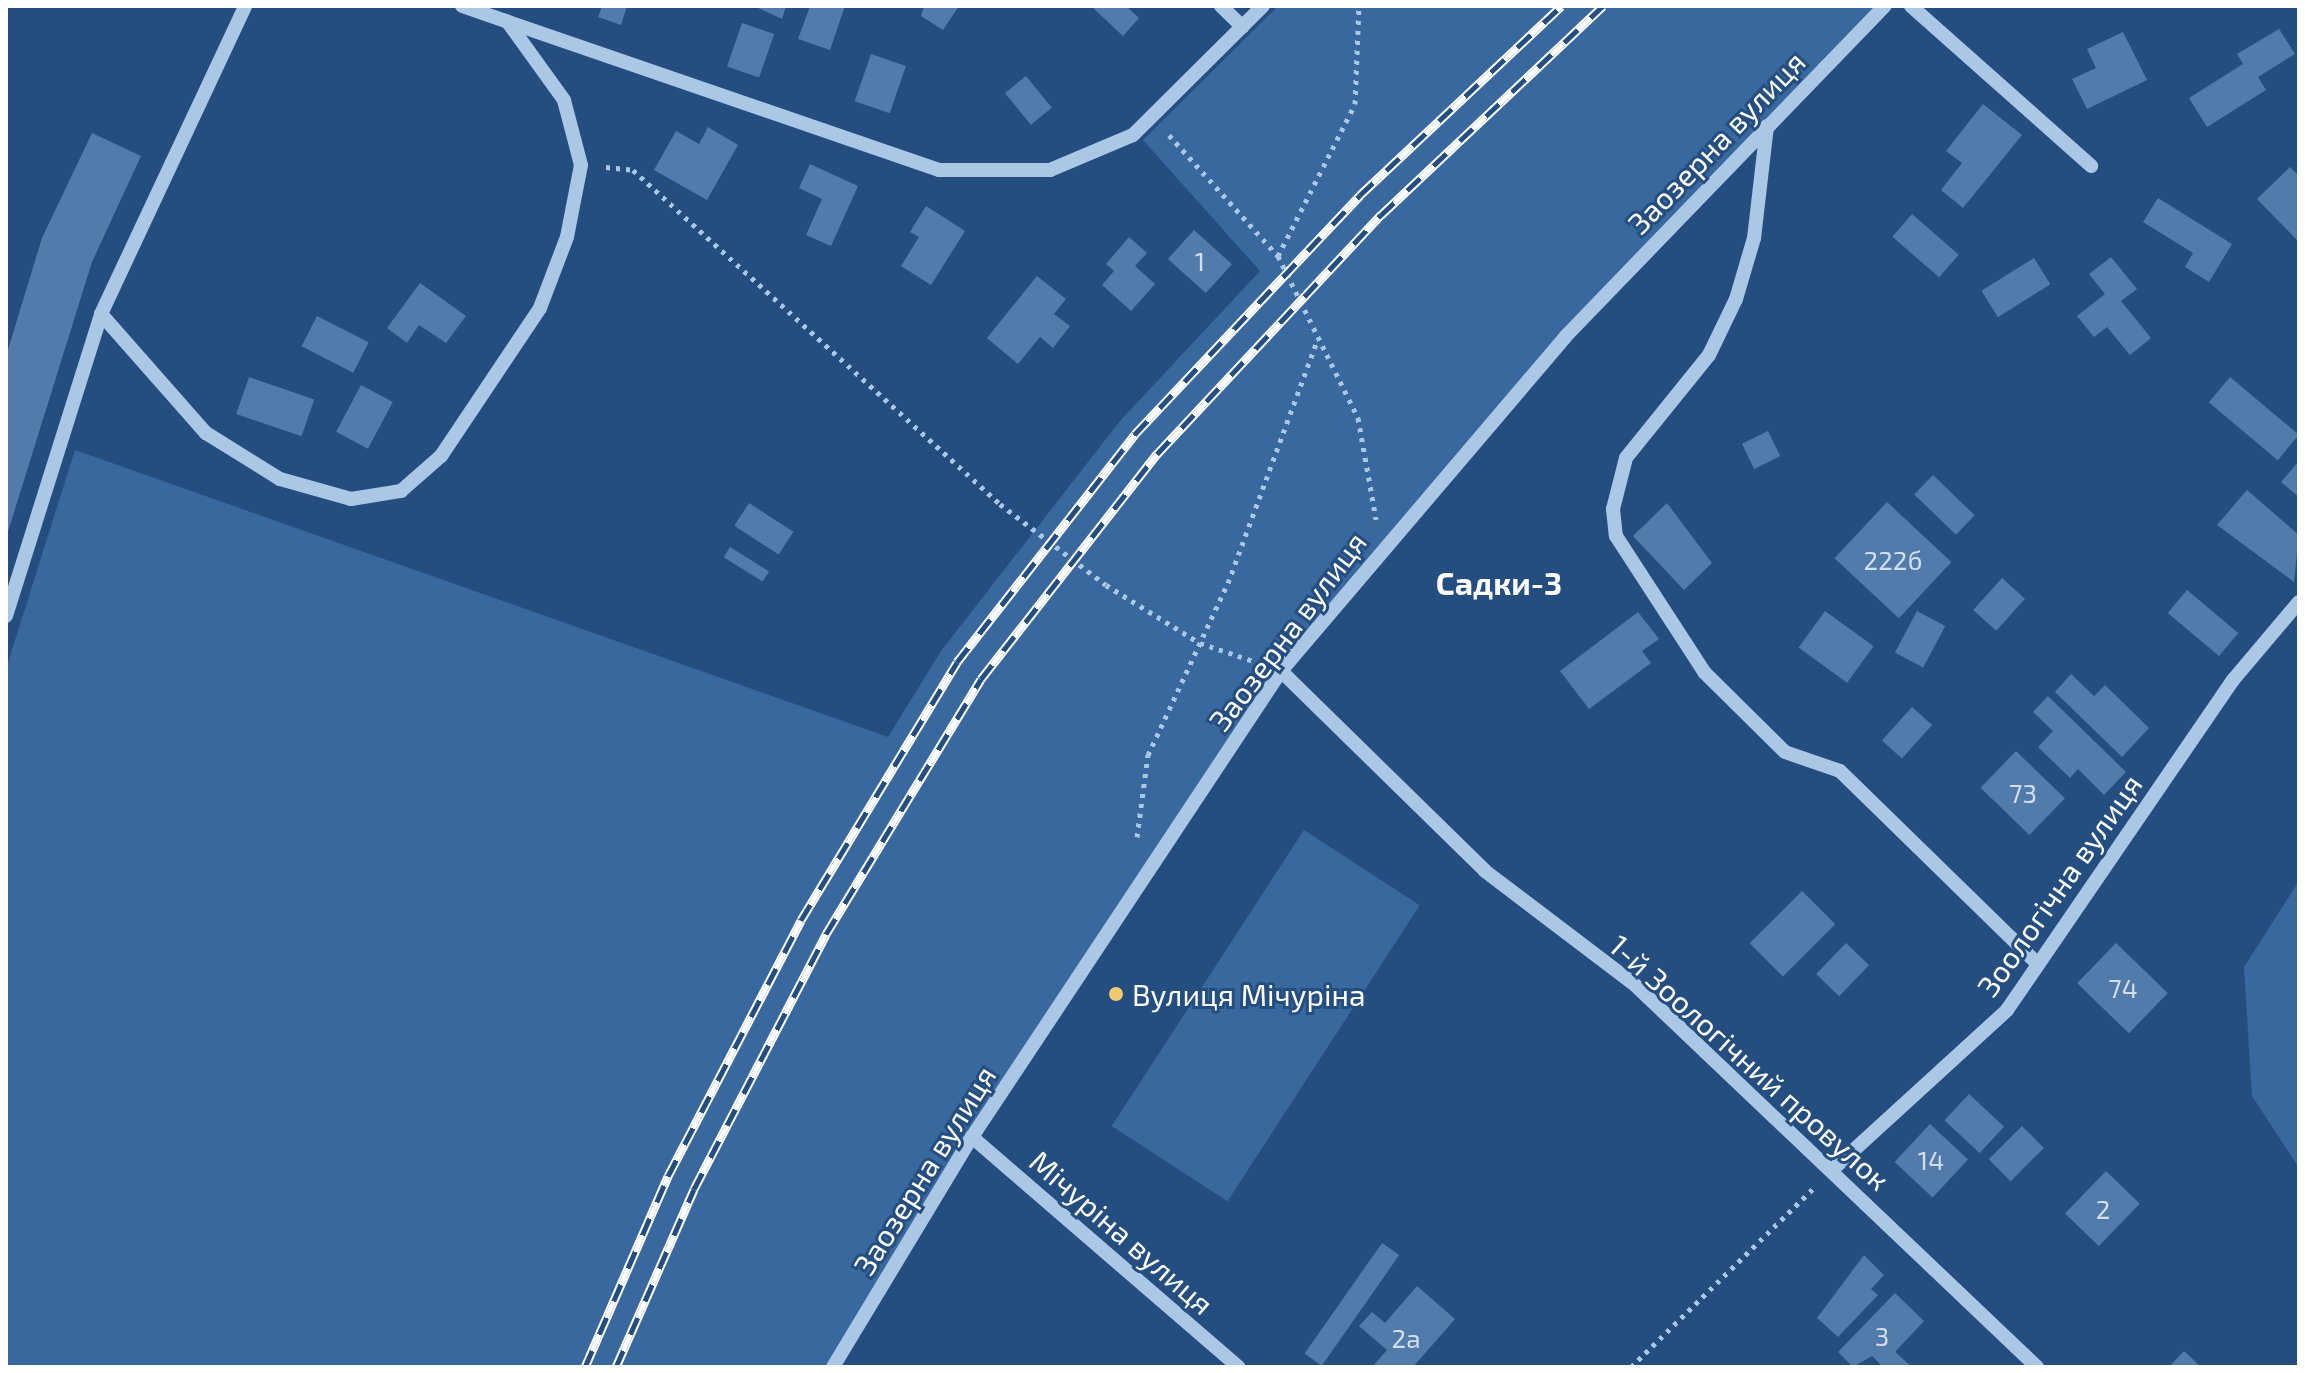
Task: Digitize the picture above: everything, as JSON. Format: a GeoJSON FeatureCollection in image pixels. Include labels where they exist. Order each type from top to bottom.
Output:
{"type":"FeatureCollection","features":[{"type":"Feature","properties":{"kind":"street"},"geometry":{"type":"LineString","coordinates":[[6,616],[101,314],[245,6]]}},
{"type":"Feature","properties":{"kind":"street"},"geometry":{"type":"LineString","coordinates":[[462,6],[939,170],[1050,170],[1133,135],[1263,6]]}},
{"type":"Feature","properties":{"kind":"street"},"geometry":{"type":"LineString","coordinates":[[1221,6],[1243,27]]}},
{"type":"Feature","properties":{"kind":"street","name":"Заозерна вулиця"},"geometry":{"type":"LineString","coordinates":[[833,1367],[972,1137],[1281,671],[1381,549],[1565,337],[1885,6]]}},
{"type":"Feature","properties":{"kind":"street"},"geometry":{"type":"LineString","coordinates":[[1911,6],[2091,166]]}},
{"type":"Feature","properties":{"kind":"street"},"geometry":{"type":"LineString","coordinates":[[101,314],[206,433],[280,479],[351,499],[401,491],[441,456],[540,308],[567,237],[581,165],[564,100],[507,21]]}},
{"type":"Feature","properties":{"kind":"street"},"geometry":{"type":"LineString","coordinates":[[1767,126],[1754,238],[1736,299],[1709,355],[1626,458],[1613,509],[1616,536],[1705,673],[1785,752],[1840,771],[2038,964]]}},
{"type":"Feature","properties":{"kind":"street","name":"Зоологічна вулиця"},"geometry":{"type":"LineString","coordinates":[[1832,1170],[2007,1010],[2233,680],[2299,602]]}},
{"type":"Feature","properties":{"kind":"street","name":"1-й Зоологічний провулок"},"geometry":{"type":"LineString","coordinates":[[1281,671],[1485,871],[1635,985],[2037,1367]]}},
{"type":"Feature","properties":{"kind":"street","name":"Мічуріна вулиця"},"geometry":{"type":"LineString","coordinates":[[972,1137],[1238,1367]]}},
{"type":"Feature","properties":{"kind":"path"},"geometry":{"type":"LineString","coordinates":[[1278,256],[1355,104],[1359,6]]}},
{"type":"Feature","properties":{"kind":"path"},"geometry":{"type":"LineString","coordinates":[[1152,117],[1278,256],[1317,341],[1358,418],[1381,549]]}},
{"type":"Feature","properties":{"kind":"path"},"geometry":{"type":"LineString","coordinates":[[581,165],[633,170],[1000,504],[1106,585],[1200,643],[1281,671]]}},
{"type":"Feature","properties":{"kind":"path"},"geometry":{"type":"LineString","coordinates":[[1136,843],[1148,755],[1200,643],[1317,341]]}},
{"type":"Feature","properties":{"kind":"path"},"geometry":{"type":"LineString","coordinates":[[1631,1367],[1832,1170]]}},
{"type":"Feature","properties":{"kind":"shaded area"},"geometry":{"type":"Polygon","coordinates":[[[1278,6],[1885,6],[1565,337],[1281,671],[972,1137],[833,1367],[6,1367],[6,669],[75,450],[888,737],[941,651],[1120,421],[1260,271],[1143,140],[1278,6]]]}},
{"type":"Feature","properties":{"kind":"shaded area"},"geometry":{"type":"Polygon","coordinates":[[[1304,830],[1420,905],[1227,1201],[1112,1126],[1304,830]]]}},
{"type":"Feature","properties":{"kind":"shaded area"},"geometry":{"type":"Polygon","coordinates":[[[2299,881],[2299,1168],[2252,1096],[2244,967],[2299,881]]]}},
{"type":"Feature","properties":{"kind":"building"},"geometry":{"type":"Polygon","coordinates":[[[602,6],[627,6],[621,25],[598,17],[602,6]]]}},
{"type":"Feature","properties":{"kind":"building"},"geometry":{"type":"Polygon","coordinates":[[[754,6],[786,6],[782,19],[754,6]]]}},
{"type":"Feature","properties":{"kind":"building"},"geometry":{"type":"Polygon","coordinates":[[[810,6],[845,6],[830,50],[798,39],[810,6]]]}},
{"type":"Feature","properties":{"kind":"building"},"geometry":{"type":"Polygon","coordinates":[[[924,6],[959,6],[943,30],[921,16],[924,6]]]}},
{"type":"Feature","properties":{"kind":"building"},"geometry":{"type":"Polygon","coordinates":[[[1091,6],[1126,6],[1139,18],[1123,36],[1091,6]]]}},
{"type":"Feature","properties":{"kind":"building"},"geometry":{"type":"Polygon","coordinates":[[[742,23],[774,34],[759,78],[727,66],[742,23]]]}},
{"type":"Feature","properties":{"kind":"building"},"geometry":{"type":"Polygon","coordinates":[[[2279,29],[2295,54],[2258,77],[2266,90],[2207,127],[2189,98],[2243,64],[2237,54],[2279,29]]]}},
{"type":"Feature","properties":{"kind":"building"},"geometry":{"type":"Polygon","coordinates":[[[2123,32],[2147,80],[2087,109],[2072,79],[2096,68],[2087,49],[2123,32]]]}},
{"type":"Feature","properties":{"kind":"building"},"geometry":{"type":"Polygon","coordinates":[[[871,54],[906,66],[890,113],[855,101],[871,54]]]}},
{"type":"Feature","properties":{"kind":"building"},"geometry":{"type":"Polygon","coordinates":[[[1026,76],[1052,108],[1031,125],[1005,93],[1026,76]]]}},
{"type":"Feature","properties":{"kind":"building"},"geometry":{"type":"Polygon","coordinates":[[[1983,104],[2022,135],[1963,208],[1941,190],[1962,163],[1946,151],[1983,104]]]}},
{"type":"Feature","properties":{"kind":"building"},"geometry":{"type":"Polygon","coordinates":[[[708,127],[738,145],[707,200],[654,170],[676,131],[699,144],[708,127]]]}},
{"type":"Feature","properties":{"kind":"building"},"geometry":{"type":"Polygon","coordinates":[[[92,133],[141,156],[92,262],[6,538],[6,356],[42,238],[92,133]]]}},
{"type":"Feature","properties":{"kind":"building"},"geometry":{"type":"Polygon","coordinates":[[[810,164],[858,186],[831,246],[806,235],[822,199],[799,188],[810,164]]]}},
{"type":"Feature","properties":{"kind":"building"},"geometry":{"type":"Polygon","coordinates":[[[2290,167],[2299,176],[2299,242],[2257,199],[2290,167]]]}},
{"type":"Feature","properties":{"kind":"building"},"geometry":{"type":"Polygon","coordinates":[[[2158,198],[2232,244],[2209,282],[2185,267],[2193,253],[2143,222],[2158,198]]]}},
{"type":"Feature","properties":{"kind":"building"},"geometry":{"type":"Polygon","coordinates":[[[926,206],[965,231],[931,285],[901,266],[919,237],[910,232],[926,206]]]}},
{"type":"Feature","properties":{"kind":"building"},"geometry":{"type":"Polygon","coordinates":[[[1912,214],[1959,255],[1939,277],[1892,237],[1912,214]]]}},
{"type":"Feature","properties":{"kind":"building"},"geometry":{"type":"Polygon","coordinates":[[[1194,230],[1232,264],[1206,293],[1168,259],[1194,230]]]}},
{"type":"Feature","properties":{"kind":"building"},"geometry":{"type":"Polygon","coordinates":[[[1129,237],[1147,253],[1135,266],[1155,284],[1131,311],[1102,285],[1114,271],[1106,264],[1129,237]]]}},
{"type":"Feature","properties":{"kind":"building"},"geometry":{"type":"Polygon","coordinates":[[[2111,257],[2137,289],[2121,301],[2151,338],[2130,355],[2107,327],[2094,337],[2077,316],[2105,294],[2089,274],[2111,257]]]}},
{"type":"Feature","properties":{"kind":"building"},"geometry":{"type":"Polygon","coordinates":[[[2034,258],[2050,284],[1998,317],[1981,291],[2034,258]]]}},
{"type":"Feature","properties":{"kind":"building"},"geometry":{"type":"Polygon","coordinates":[[[1037,276],[1066,299],[1054,314],[1070,326],[1053,348],[1040,337],[1018,364],[987,338],[1037,276]]]}},
{"type":"Feature","properties":{"kind":"building"},"geometry":{"type":"Polygon","coordinates":[[[420,283],[466,316],[446,343],[419,325],[407,343],[387,328],[420,283]]]}},
{"type":"Feature","properties":{"kind":"building"},"geometry":{"type":"Polygon","coordinates":[[[317,316],[369,342],[353,373],[302,346],[317,316]]]}},
{"type":"Feature","properties":{"kind":"building"},"geometry":{"type":"Polygon","coordinates":[[[249,377],[314,399],[302,436],[236,414],[249,377]]]}},
{"type":"Feature","properties":{"kind":"building"},"geometry":{"type":"Polygon","coordinates":[[[2230,377],[2299,435],[2278,460],[2209,402],[2230,377]]]}},
{"type":"Feature","properties":{"kind":"building"},"geometry":{"type":"Polygon","coordinates":[[[361,385],[393,402],[368,449],[336,432],[361,385]]]}},
{"type":"Feature","properties":{"kind":"building"},"geometry":{"type":"Polygon","coordinates":[[[1768,431],[1780,456],[1754,469],[1742,444],[1768,431]]]}},
{"type":"Feature","properties":{"kind":"building"},"geometry":{"type":"Polygon","coordinates":[[[2299,461],[2299,497],[2281,482],[2299,461]]]}},
{"type":"Feature","properties":{"kind":"building"},"geometry":{"type":"Polygon","coordinates":[[[1933,475],[1975,515],[1956,535],[1914,494],[1933,475]]]}},
{"type":"Feature","properties":{"kind":"building"},"geometry":{"type":"Polygon","coordinates":[[[2247,490],[2299,535],[2294,582],[2217,525],[2247,490]]]}},
{"type":"Feature","properties":{"kind":"building"},"geometry":{"type":"Polygon","coordinates":[[[1887,502],[1951,562],[1899,618],[1834,558],[1887,502]]]}},
{"type":"Feature","properties":{"kind":"building"},"geometry":{"type":"Polygon","coordinates":[[[749,503],[793,532],[779,555],[734,526],[749,503]]]}},
{"type":"Feature","properties":{"kind":"building"},"geometry":{"type":"Polygon","coordinates":[[[1667,503],[1712,563],[1684,590],[1633,536],[1667,503]]]}},
{"type":"Feature","properties":{"kind":"building"},"geometry":{"type":"Polygon","coordinates":[[[730,547],[769,571],[763,582],[724,557],[730,547]]]}},
{"type":"Feature","properties":{"kind":"building"},"geometry":{"type":"Polygon","coordinates":[[[2002,578],[2025,599],[1996,631],[1973,610],[2002,578]]]}},
{"type":"Feature","properties":{"kind":"building"},"geometry":{"type":"Polygon","coordinates":[[[2187,590],[2238,633],[2219,656],[2168,613],[2187,590]]]}},
{"type":"Feature","properties":{"kind":"building"},"geometry":{"type":"Polygon","coordinates":[[[1825,611],[1874,646],[1847,683],[1799,647],[1825,611]]]}},
{"type":"Feature","properties":{"kind":"building"},"geometry":{"type":"Polygon","coordinates":[[[1917,611],[1945,626],[1923,668],[1895,652],[1917,611]]]}},
{"type":"Feature","properties":{"kind":"building"},"geometry":{"type":"Polygon","coordinates":[[[1638,612],[1659,639],[1642,651],[1651,663],[1589,709],[1560,671],[1638,612]]]}},
{"type":"Feature","properties":{"kind":"building"},"geometry":{"type":"Polygon","coordinates":[[[2071,674],[2094,696],[2105,685],[2149,728],[2122,757],[2055,692],[2071,674]]]}},
{"type":"Feature","properties":{"kind":"building"},"geometry":{"type":"Polygon","coordinates":[[[2048,696],[2126,772],[2104,795],[2078,769],[2070,778],[2038,747],[2053,731],[2033,712],[2048,696]]]}},
{"type":"Feature","properties":{"kind":"building"},"geometry":{"type":"Polygon","coordinates":[[[1912,707],[1932,725],[1902,759],[1882,740],[1912,707]]]}},
{"type":"Feature","properties":{"kind":"building"},"geometry":{"type":"Polygon","coordinates":[[[2016,751],[2065,798],[2029,835],[1981,788],[2016,751]]]}},
{"type":"Feature","properties":{"kind":"building"},"geometry":{"type":"Polygon","coordinates":[[[1802,891],[1835,924],[1783,977],[1750,943],[1802,891]]]}},
{"type":"Feature","properties":{"kind":"building"},"geometry":{"type":"Polygon","coordinates":[[[1846,943],[1869,965],[1839,996],[1816,974],[1846,943]]]}},
{"type":"Feature","properties":{"kind":"building"},"geometry":{"type":"Polygon","coordinates":[[[2116,943],[2168,993],[2129,1033],[2077,983],[2116,943]]]}},
{"type":"Feature","properties":{"kind":"building"},"geometry":{"type":"Polygon","coordinates":[[[1969,1094],[2004,1127],[1980,1153],[1944,1120],[1969,1094]]]}},
{"type":"Feature","properties":{"kind":"building"},"geometry":{"type":"Polygon","coordinates":[[[1930,1124],[1968,1159],[1933,1197],[1895,1162],[1930,1124]]]}},
{"type":"Feature","properties":{"kind":"building"},"geometry":{"type":"Polygon","coordinates":[[[2022,1126],[2044,1148],[2011,1181],[1989,1159],[2022,1126]]]}},
{"type":"Feature","properties":{"kind":"building"},"geometry":{"type":"Polygon","coordinates":[[[2106,1171],[2140,1204],[2099,1246],[2065,1213],[2106,1171]]]}},
{"type":"Feature","properties":{"kind":"building"},"geometry":{"type":"Polygon","coordinates":[[[1382,1243],[1399,1255],[1322,1366],[1305,1354],[1382,1243]]]}},
{"type":"Feature","properties":{"kind":"building"},"geometry":{"type":"Polygon","coordinates":[[[1864,1255],[1884,1275],[1871,1289],[1878,1295],[1838,1337],[1817,1318],[1864,1255]]]}},
{"type":"Feature","properties":{"kind":"building"},"geometry":{"type":"Polygon","coordinates":[[[1417,1286],[1455,1319],[1413,1367],[1372,1367],[1387,1350],[1359,1326],[1372,1312],[1385,1323],[1417,1286]]]}},
{"type":"Feature","properties":{"kind":"building"},"geometry":{"type":"Polygon","coordinates":[[[1895,1293],[1924,1321],[1895,1352],[1912,1367],[1883,1367],[1872,1356],[1853,1367],[1838,1352],[1895,1293]]]}},
{"type":"Feature","properties":{"kind":"building"},"geometry":{"type":"Polygon","coordinates":[[[2184,1351],[2201,1367],[2169,1367],[2184,1351]]]}},
{"type":"Feature","properties":{"kind":"railway"},"geometry":{"type":"LineString","coordinates":[[585,1367],[668,1176],[801,920],[957,662],[1135,434],[1360,195],[1561,6]]}},
{"type":"Feature","properties":{"kind":"railway"},"geometry":{"type":"LineString","coordinates":[[616,1367],[694,1189],[826,934],[981,679],[1157,454],[1381,215],[1603,6]]}},
{"type":"Feature","properties":{"kind":"place","name":"Вулиця Мічуріна"},"geometry":{"type":"Point","coordinates":[1116,994]}},
{"type":"Feature","properties":{"kind":"district","name":"Садки-3"},"geometry":{"type":"Point","coordinates":[1499,582]}}]}
